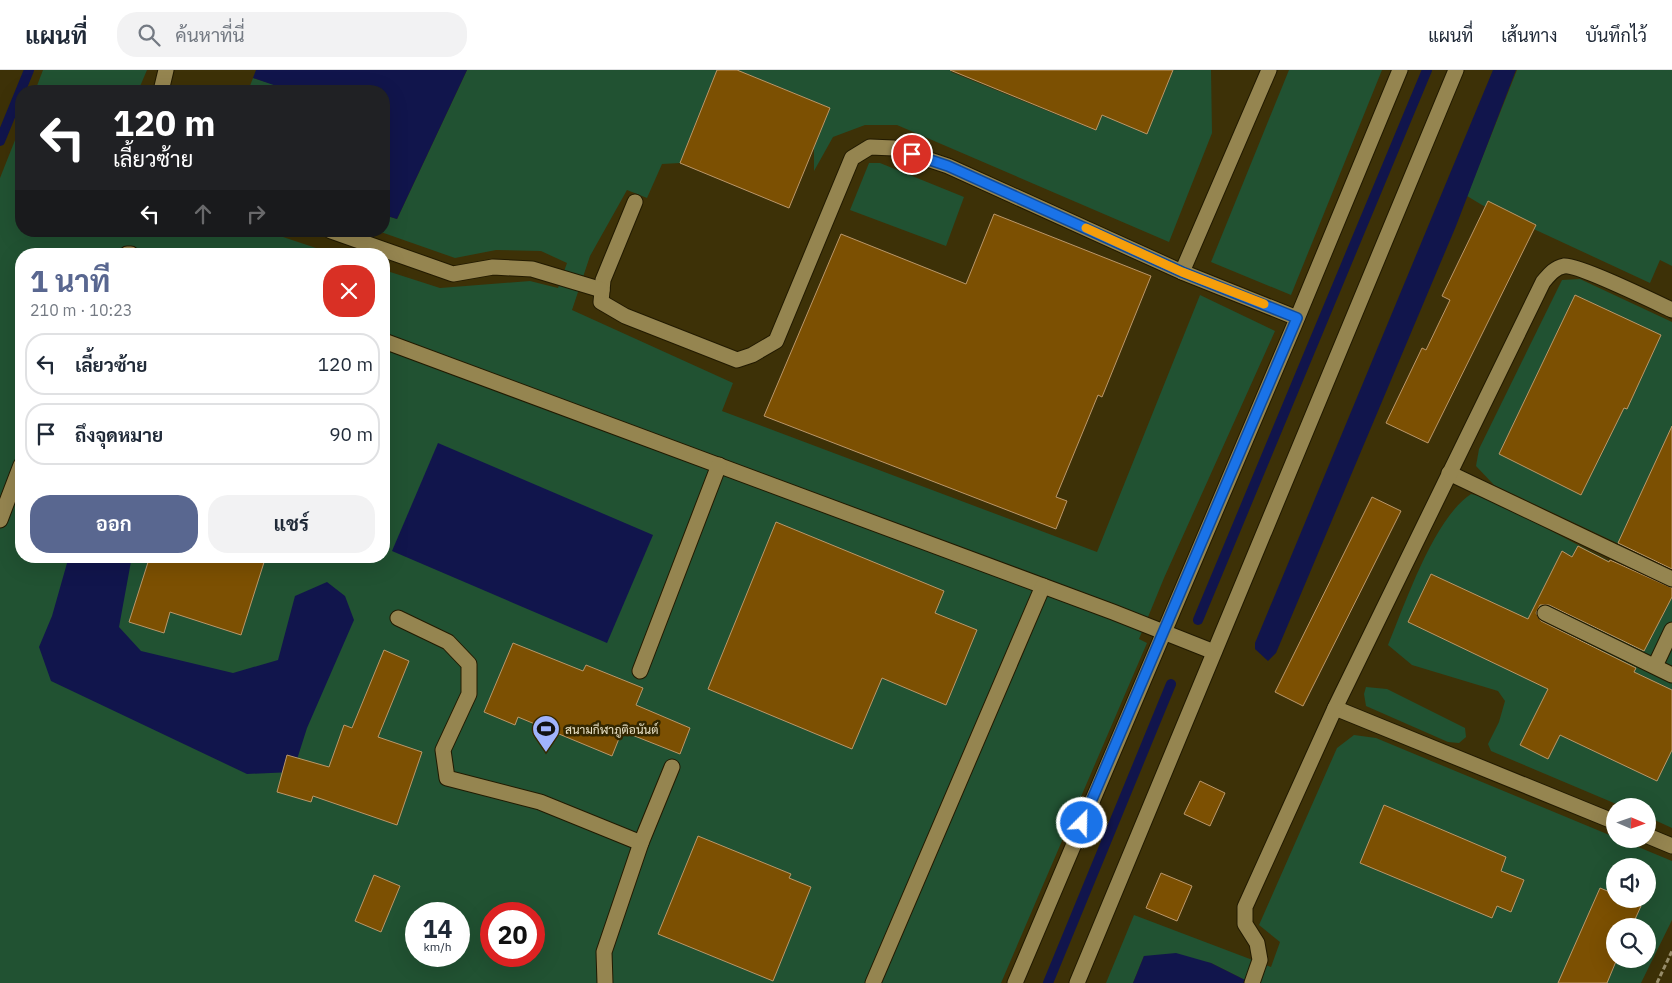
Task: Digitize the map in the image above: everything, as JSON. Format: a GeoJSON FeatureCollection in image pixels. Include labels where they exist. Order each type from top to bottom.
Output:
{"type":"FeatureCollection","features":[{"type":"Feature","properties":{"kind":"lane"},"geometry":{"type":"LineString","coordinates":[[162,85],[166,70]]}},
{"type":"Feature","properties":{"kind":"lane"},"geometry":{"type":"LineString","coordinates":[[1182,272],[1269,70]]}},
{"type":"Feature","properties":{"kind":"lane"},"geometry":{"type":"LineString","coordinates":[[1015,983],[1400,70]]}},
{"type":"Feature","properties":{"kind":"lane"},"geometry":{"type":"LineString","coordinates":[[1077,983],[1456,70]]}},
{"type":"Feature","properties":{"kind":"lane"},"geometry":{"type":"LineString","coordinates":[[635,202],[603,280],[601,302],[625,316],[737,360],[752,355],[776,341],[852,158],[870,147],[894,148],[948,166],[1182,272],[1297,318]]}},
{"type":"Feature","properties":{"kind":"lane"},"geometry":{"type":"LineString","coordinates":[[348,237],[379,248]]}},
{"type":"Feature","properties":{"kind":"lane"},"geometry":{"type":"LineString","coordinates":[[390,252],[453,274],[494,267],[532,268],[602,290]]}},
{"type":"Feature","properties":{"kind":"lane"},"geometry":{"type":"LineString","coordinates":[[1252,983],[1260,960],[1257,943],[1245,924],[1245,907],[1335,708],[1543,282],[1554,269],[1566,266],[1597,276],[1672,310]]}},
{"type":"Feature","properties":{"kind":"lane"},"geometry":{"type":"LineString","coordinates":[[390,343],[1043,586],[1214,652]]}},
{"type":"Feature","properties":{"kind":"lane"},"geometry":{"type":"LineString","coordinates":[[640,671],[719,465]]}},
{"type":"Feature","properties":{"kind":"lane"},"geometry":{"type":"LineString","coordinates":[[1449,473],[1672,579]]}},
{"type":"Feature","properties":{"kind":"lane"},"geometry":{"type":"LineString","coordinates":[[0,520],[3,503],[15,478]]}},
{"type":"Feature","properties":{"kind":"lane"},"geometry":{"type":"LineString","coordinates":[[874,983],[1043,586]]}},
{"type":"Feature","properties":{"kind":"lane"},"geometry":{"type":"LineString","coordinates":[[1545,613],[1672,675]]}},
{"type":"Feature","properties":{"kind":"lane"},"geometry":{"type":"LineString","coordinates":[[398,618],[448,642],[469,664],[469,694],[443,750],[447,778],[540,802],[641,842]]}},
{"type":"Feature","properties":{"kind":"lane"},"geometry":{"type":"LineString","coordinates":[[1655,666],[1672,630]]}},
{"type":"Feature","properties":{"kind":"lane"},"geometry":{"type":"LineString","coordinates":[[1335,708],[1606,818]]}},
{"type":"Feature","properties":{"kind":"lane"},"geometry":{"type":"LineString","coordinates":[[605,983],[604,952],[641,842],[672,767]]}},
{"type":"Feature","properties":{"kind":"lane"},"geometry":{"type":"LineString","coordinates":[[1656,839],[1672,846]]}},
{"type":"Feature","properties":{"kind":"path"},"geometry":{"type":"LineString","coordinates":[[1657,983],[1672,952]]}},
{"type":"Feature","properties":{"kind":"green space"},"geometry":{"type":"Polygon","coordinates":[[[43,70],[147,70],[141,85],[37,85],[43,70]]]}},
{"type":"Feature","properties":{"kind":"green space","name":"สนามกีฬาภูติอนันต์"},"geometry":{"type":"Polygon","coordinates":[[[467,70],[717,70],[680,163],[662,164],[647,198],[627,190],[590,256],[572,310],[733,383],[722,411],[1097,552],[1200,295],[1275,331],[1164,578],[1139,639],[1147,643],[1001,983],[0,983],[0,178],[15,140],[15,237],[283,237],[316,248],[15,248],[15,563],[390,563],[390,272],[440,288],[530,281],[558,288],[567,263],[541,251],[496,250],[455,258],[390,235],[390,217],[397,219],[467,70]]]}},
{"type":"Feature","properties":{"kind":"green space"},"geometry":{"type":"Polygon","coordinates":[[[737,70],[952,70],[951,72],[1095,130],[1102,115],[1147,133],[1173,70],[1211,70],[1212,133],[1169,242],[897,125],[865,125],[833,137],[814,171],[814,147],[830,108],[737,70]]]}},
{"type":"Feature","properties":{"kind":"green space"},"geometry":{"type":"Polygon","coordinates":[[[1289,70],[1382,70],[1291,295],[1211,262],[1289,70]]]}},
{"type":"Feature","properties":{"kind":"green space"},"geometry":{"type":"Polygon","coordinates":[[[1517,70],[1672,70],[1672,266],[1660,260],[1650,283],[1482,205],[1467,196],[1517,70]]]}},
{"type":"Feature","properties":{"kind":"green space"},"geometry":{"type":"Polygon","coordinates":[[[253,78],[276,85],[250,85],[253,78]]]}},
{"type":"Feature","properties":{"kind":"green space"},"geometry":{"type":"Polygon","coordinates":[[[869,163],[880,163],[964,197],[946,246],[850,210],[869,163]]]}},
{"type":"Feature","properties":{"kind":"green space"},"geometry":{"type":"Polygon","coordinates":[[[1580,279],[1672,322],[1672,569],[1494,485],[1476,466],[1479,449],[1562,280],[1580,279]]]}},
{"type":"Feature","properties":{"kind":"green space"},"geometry":{"type":"Polygon","coordinates":[[[1471,494],[1488,498],[1672,594],[1672,828],[1656,821],[1656,798],[1606,798],[1606,800],[1491,751],[1488,744],[1499,722],[1505,701],[1498,691],[1412,665],[1388,645],[1422,563],[1445,522],[1471,494]]]}},
{"type":"Feature","properties":{"kind":"green space"},"geometry":{"type":"Polygon","coordinates":[[[1366,687],[1387,689],[1465,728],[1466,737],[1459,743],[1448,742],[1366,706],[1364,694],[1366,687]]]}},
{"type":"Feature","properties":{"kind":"green space"},"geometry":{"type":"Polygon","coordinates":[[[1354,735],[1376,738],[1606,834],[1606,848],[1641,848],[1672,861],[1672,920],[1656,953],[1656,918],[1606,918],[1606,968],[1648,968],[1641,983],[1251,983],[1211,963],[1144,956],[1133,983],[1106,983],[1134,915],[1271,967],[1280,942],[1259,925],[1337,748],[1354,735]]]}},
{"type":"Feature","properties":{"kind":"shaded area"},"geometry":{"type":"Polygon","coordinates":[[[256,70],[467,70],[397,219],[390,217],[390,85],[273,85],[253,78],[256,70]]]}},
{"type":"Feature","properties":{"kind":"shaded area"},"geometry":{"type":"Polygon","coordinates":[[[1493,70],[1516,70],[1456,226],[1276,653],[1268,661],[1255,649],[1255,643],[1493,70]]]}},
{"type":"Feature","properties":{"kind":"shaded area"},"geometry":{"type":"Polygon","coordinates":[[[438,443],[653,535],[607,643],[392,551],[438,443]]]}},
{"type":"Feature","properties":{"kind":"shaded area"},"geometry":{"type":"Polygon","coordinates":[[[67,563],[131,563],[119,627],[141,651],[233,673],[278,660],[295,596],[327,582],[345,596],[354,620],[307,728],[293,772],[247,774],[51,681],[39,647],[52,616],[67,563]]]}},
{"type":"Feature","properties":{"kind":"shaded area"},"geometry":{"type":"Polygon","coordinates":[[[1176,953],[1211,963],[1251,983],[1133,983],[1144,956],[1176,953]]]}},
{"type":"Feature","properties":{"kind":"building"},"geometry":{"type":"Polygon","coordinates":[[[717,70],[737,70],[830,108],[789,208],[680,163],[717,70]]]}},
{"type":"Feature","properties":{"kind":"building"},"geometry":{"type":"Polygon","coordinates":[[[950,70],[1173,70],[1147,134],[1102,115],[1096,130],[950,70]]]}},
{"type":"Feature","properties":{"kind":"building"},"geometry":{"type":"Polygon","coordinates":[[[1488,201],[1536,225],[1428,443],[1386,423],[1422,348],[1426,350],[1450,300],[1442,296],[1488,201]]]}},
{"type":"Feature","properties":{"kind":"building"},"geometry":{"type":"Polygon","coordinates":[[[994,214],[1151,276],[1102,397],[1098,395],[1056,497],[1067,501],[1056,529],[764,416],[841,234],[966,284],[994,214]]]}},
{"type":"Feature","properties":{"kind":"building"},"geometry":{"type":"Polygon","coordinates":[[[1575,295],[1661,335],[1627,409],[1624,408],[1581,495],[1499,454],[1575,295]]]}},
{"type":"Feature","properties":{"kind":"building"},"geometry":{"type":"Polygon","coordinates":[[[1672,426],[1672,569],[1618,543],[1672,426]]]}},
{"type":"Feature","properties":{"kind":"building"},"geometry":{"type":"Polygon","coordinates":[[[1372,497],[1401,511],[1303,706],[1275,692],[1372,497]]]}},
{"type":"Feature","properties":{"kind":"building"},"geometry":{"type":"Polygon","coordinates":[[[776,522],[944,591],[935,613],[977,630],[946,705],[882,678],[852,749],[708,689],[776,522]]]}},
{"type":"Feature","properties":{"kind":"building"},"geometry":{"type":"Polygon","coordinates":[[[1578,546],[1609,562],[1610,560],[1672,588],[1672,597],[1644,651],[1549,605],[1540,605],[1536,613],[1541,621],[1636,668],[1634,672],[1672,690],[1672,750],[1657,781],[1560,735],[1548,759],[1520,745],[1548,689],[1408,622],[1431,574],[1528,619],[1562,551],[1572,557],[1578,546]]]}},
{"type":"Feature","properties":{"kind":"building"},"geometry":{"type":"Polygon","coordinates":[[[148,563],[264,563],[241,635],[170,612],[164,633],[129,622],[148,563]]]}},
{"type":"Feature","properties":{"kind":"building"},"geometry":{"type":"Polygon","coordinates":[[[513,643],[583,671],[586,665],[643,688],[636,705],[690,728],[680,754],[622,731],[612,756],[518,717],[515,725],[484,712],[513,643]]]}},
{"type":"Feature","properties":{"kind":"building"},"geometry":{"type":"Polygon","coordinates":[[[384,650],[409,661],[378,737],[422,752],[397,825],[313,796],[311,802],[277,792],[287,755],[329,767],[344,725],[352,728],[384,650]]]}},
{"type":"Feature","properties":{"kind":"building"},"geometry":{"type":"Polygon","coordinates":[[[1200,781],[1225,793],[1210,826],[1184,814],[1200,781]]]}},
{"type":"Feature","properties":{"kind":"building"},"geometry":{"type":"Polygon","coordinates":[[[1384,805],[1506,857],[1501,871],[1524,880],[1511,912],[1497,906],[1492,918],[1360,863],[1384,805]]]}},
{"type":"Feature","properties":{"kind":"building"},"geometry":{"type":"Polygon","coordinates":[[[698,836],[791,874],[789,878],[811,887],[773,981],[658,934],[698,836]]]}},
{"type":"Feature","properties":{"kind":"building"},"geometry":{"type":"Polygon","coordinates":[[[1161,873],[1192,886],[1177,921],[1146,908],[1161,873]]]}},
{"type":"Feature","properties":{"kind":"building"},"geometry":{"type":"Polygon","coordinates":[[[374,875],[400,886],[381,932],[355,921],[374,875]]]}},
{"type":"Feature","properties":{"kind":"building"},"geometry":{"type":"Polygon","coordinates":[[[1600,888],[1606,890],[1606,908],[1640,908],[1636,918],[1606,918],[1606,968],[1613,968],[1607,983],[1558,983],[1600,888]]]}},
{"type":"Feature","properties":{"kind":"waterway"},"geometry":{"type":"LineString","coordinates":[[23,85],[29,70]]}},
{"type":"Feature","properties":{"kind":"waterway"},"geometry":{"type":"LineString","coordinates":[[1198,620],[1427,70]]}},
{"type":"Feature","properties":{"kind":"waterway"},"geometry":{"type":"LineString","coordinates":[[0,141],[15,104]]}},
{"type":"Feature","properties":{"kind":"waterway"},"geometry":{"type":"LineString","coordinates":[[1048,983],[1171,684]]}},
{"type":"Feature","properties":{"kind":"slow traffic"},"geometry":{"type":"LineString","coordinates":[[1086,228],[1182,272],[1264,304]]}},
{"type":"Feature","properties":{"kind":"place","name":"สนามกีฬาภูติอนันต์"},"geometry":{"type":"Point","coordinates":[546,753]}},
{"type":"Feature","properties":{"kind":"route"},"geometry":{"type":"LineString","coordinates":[[912,154],[948,166],[1182,272],[1297,318],[1082,823]]}}]}
